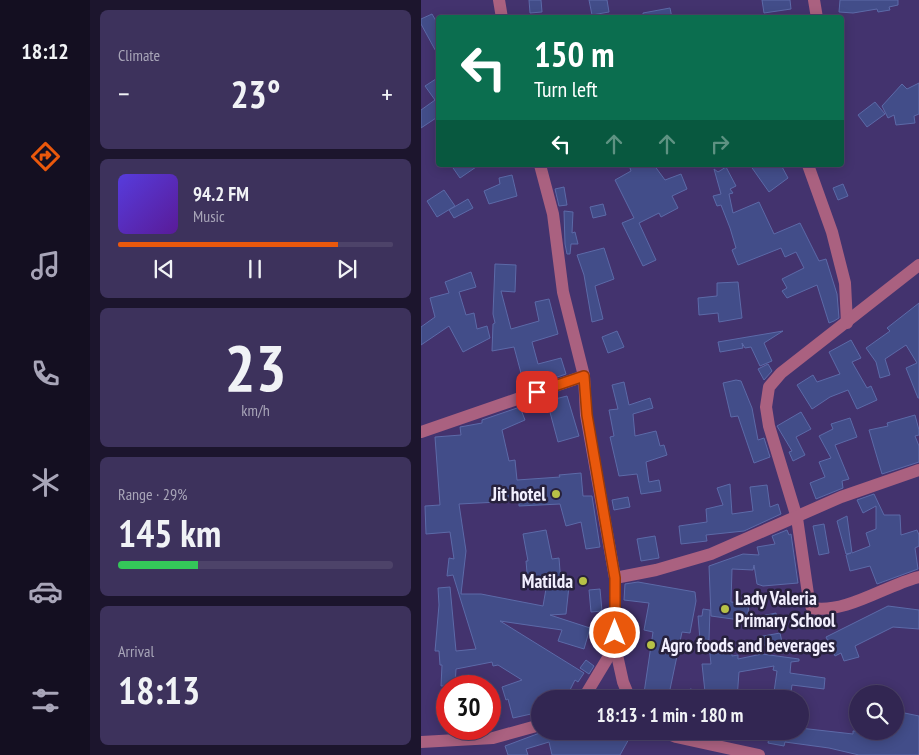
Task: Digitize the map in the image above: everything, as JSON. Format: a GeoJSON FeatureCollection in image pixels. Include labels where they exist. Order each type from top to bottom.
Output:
{"type":"FeatureCollection","features":[{"type":"Feature","properties":{"kind":"street"},"geometry":{"type":"LineString","coordinates":[[499,0],[502,15]]}},
{"type":"Feature","properties":{"kind":"street"},"geometry":{"type":"LineString","coordinates":[[814,0],[816,15]]}},
{"type":"Feature","properties":{"kind":"street"},"geometry":{"type":"LineString","coordinates":[[541,167],[553,214],[563,292],[584,376],[587,415],[615,578],[615,646],[626,690]]}},
{"type":"Feature","properties":{"kind":"street"},"geometry":{"type":"LineString","coordinates":[[809,167],[832,232],[845,283],[847,323]]}},
{"type":"Feature","properties":{"kind":"street"},"geometry":{"type":"LineString","coordinates":[[919,265],[781,373],[769,387],[767,407],[769,426],[797,518],[809,601],[812,608],[821,610],[865,598],[919,577]]}},
{"type":"Feature","properties":{"kind":"street"},"geometry":{"type":"LineString","coordinates":[[421,432],[584,376]]}},
{"type":"Feature","properties":{"kind":"street"},"geometry":{"type":"LineString","coordinates":[[615,578],[656,570],[711,554],[797,518],[841,497],[919,470]]}},
{"type":"Feature","properties":{"kind":"street"},"geometry":{"type":"LineString","coordinates":[[588,690],[615,646]]}},
{"type":"Feature","properties":{"kind":"street"},"geometry":{"type":"LineString","coordinates":[[421,744],[493,738],[531,727]]}},
{"type":"Feature","properties":{"kind":"street"},"geometry":{"type":"LineString","coordinates":[[690,740],[759,755]]}},
{"type":"Feature","properties":{"kind":"building"},"geometry":{"type":"Polygon","coordinates":[[[529,0],[541,0],[542,12],[530,13],[529,0]]]}},
{"type":"Feature","properties":{"kind":"building"},"geometry":{"type":"Polygon","coordinates":[[[589,0],[607,0],[609,12],[592,15],[589,0]]]}},
{"type":"Feature","properties":{"kind":"building"},"geometry":{"type":"Polygon","coordinates":[[[762,0],[790,0],[791,9],[764,13],[762,0]]]}},
{"type":"Feature","properties":{"kind":"building"},"geometry":{"type":"Polygon","coordinates":[[[840,0],[898,0],[898,5],[889,7],[890,10],[878,12],[877,9],[853,13],[839,12],[840,0]]]}},
{"type":"Feature","properties":{"kind":"building"},"geometry":{"type":"Polygon","coordinates":[[[670,8],[671,15],[643,15],[643,13],[670,8]]]}},
{"type":"Feature","properties":{"kind":"building"},"geometry":{"type":"Polygon","coordinates":[[[432,14],[436,21],[436,52],[421,24],[421,19],[432,14]]]}},
{"type":"Feature","properties":{"kind":"building"},"geometry":{"type":"Polygon","coordinates":[[[436,79],[436,118],[421,128],[421,110],[435,100],[425,86],[436,79]]]}},
{"type":"Feature","properties":{"kind":"building"},"geometry":{"type":"Polygon","coordinates":[[[919,83],[919,114],[914,116],[915,123],[896,125],[894,115],[888,118],[882,106],[902,84],[907,89],[919,83]]]}},
{"type":"Feature","properties":{"kind":"building"},"geometry":{"type":"Polygon","coordinates":[[[875,102],[885,114],[867,127],[858,115],[875,102]]]}},
{"type":"Feature","properties":{"kind":"building"},"geometry":{"type":"Polygon","coordinates":[[[452,167],[476,167],[460,178],[452,167]]]}},
{"type":"Feature","properties":{"kind":"building"},"geometry":{"type":"Polygon","coordinates":[[[655,167],[665,180],[681,174],[687,189],[672,196],[678,208],[661,217],[659,213],[639,223],[656,260],[643,266],[622,223],[634,218],[615,180],[631,171],[630,168],[655,167]]]}},
{"type":"Feature","properties":{"kind":"building"},"geometry":{"type":"Polygon","coordinates":[[[726,167],[736,186],[730,189],[733,193],[729,194],[733,213],[759,202],[774,234],[800,223],[819,261],[826,259],[837,294],[839,318],[829,323],[817,285],[787,298],[782,291],[787,288],[782,279],[804,268],[796,252],[785,257],[781,248],[738,265],[732,250],[736,248],[730,228],[721,205],[717,206],[713,196],[721,194],[714,169],[718,172],[726,167]]]}},
{"type":"Feature","properties":{"kind":"building"},"geometry":{"type":"Polygon","coordinates":[[[751,167],[782,167],[788,178],[769,192],[751,167]]]}},
{"type":"Feature","properties":{"kind":"building"},"geometry":{"type":"Polygon","coordinates":[[[512,175],[517,196],[489,204],[484,191],[500,184],[499,178],[512,175]]]}},
{"type":"Feature","properties":{"kind":"building"},"geometry":{"type":"Polygon","coordinates":[[[843,184],[848,196],[838,200],[833,188],[843,184]]]}},
{"type":"Feature","properties":{"kind":"building"},"geometry":{"type":"Polygon","coordinates":[[[564,187],[567,205],[559,206],[555,189],[564,187]]]}},
{"type":"Feature","properties":{"kind":"building"},"geometry":{"type":"Polygon","coordinates":[[[444,190],[455,206],[437,217],[427,201],[444,190]]]}},
{"type":"Feature","properties":{"kind":"building"},"geometry":{"type":"Polygon","coordinates":[[[468,199],[473,208],[454,218],[449,210],[468,199]]]}},
{"type":"Feature","properties":{"kind":"building"},"geometry":{"type":"Polygon","coordinates":[[[603,204],[606,215],[593,218],[590,207],[603,204]]]}},
{"type":"Feature","properties":{"kind":"building"},"geometry":{"type":"Polygon","coordinates":[[[564,211],[573,212],[572,233],[575,232],[578,244],[571,244],[570,254],[567,254],[565,244],[564,211]]]}},
{"type":"Feature","properties":{"kind":"building"},"geometry":{"type":"Polygon","coordinates":[[[604,248],[614,279],[595,286],[603,319],[592,322],[584,275],[577,255],[604,248]]]}},
{"type":"Feature","properties":{"kind":"building"},"geometry":{"type":"Polygon","coordinates":[[[495,264],[516,265],[515,292],[501,291],[511,329],[539,321],[535,302],[549,299],[558,334],[532,342],[538,364],[561,358],[566,374],[525,388],[514,347],[492,351],[493,324],[495,323],[493,314],[495,264]]]}},
{"type":"Feature","properties":{"kind":"building"},"geometry":{"type":"Polygon","coordinates":[[[471,272],[476,287],[459,292],[466,315],[474,313],[477,329],[487,326],[490,338],[463,352],[449,326],[421,345],[421,327],[435,317],[430,298],[449,293],[445,282],[471,272]]]}},
{"type":"Feature","properties":{"kind":"building"},"geometry":{"type":"Polygon","coordinates":[[[738,282],[742,318],[719,322],[718,313],[699,315],[698,298],[717,296],[717,283],[738,282]]]}},
{"type":"Feature","properties":{"kind":"building"},"geometry":{"type":"Polygon","coordinates":[[[919,303],[918,398],[906,368],[917,363],[906,345],[885,359],[890,375],[880,378],[876,362],[866,348],[890,331],[887,328],[919,303]]]}},
{"type":"Feature","properties":{"kind":"building"},"geometry":{"type":"Polygon","coordinates":[[[617,331],[624,347],[608,353],[602,337],[617,331]]]}},
{"type":"Feature","properties":{"kind":"building"},"geometry":{"type":"Polygon","coordinates":[[[783,331],[764,343],[772,361],[760,366],[751,347],[745,348],[742,343],[743,348],[720,352],[718,342],[783,331]]]}},
{"type":"Feature","properties":{"kind":"building"},"geometry":{"type":"Polygon","coordinates":[[[851,340],[861,358],[852,362],[867,388],[871,386],[877,400],[857,409],[848,390],[830,397],[812,409],[797,385],[813,375],[817,382],[840,374],[829,352],[851,340]]]}},
{"type":"Feature","properties":{"kind":"building"},"geometry":{"type":"Polygon","coordinates":[[[768,364],[772,371],[764,380],[758,369],[768,364]]]}},
{"type":"Feature","properties":{"kind":"building"},"geometry":{"type":"Polygon","coordinates":[[[736,380],[741,381],[752,408],[758,440],[764,438],[770,457],[754,463],[738,416],[731,417],[723,383],[736,380]]]}},
{"type":"Feature","properties":{"kind":"building"},"geometry":{"type":"Polygon","coordinates":[[[624,382],[629,405],[650,398],[653,408],[633,414],[635,436],[656,431],[660,446],[664,445],[667,455],[646,462],[649,482],[659,480],[661,491],[641,494],[637,474],[619,476],[610,437],[614,436],[609,410],[618,409],[612,385],[624,382]]]}},
{"type":"Feature","properties":{"kind":"building"},"geometry":{"type":"Polygon","coordinates":[[[567,396],[579,436],[558,442],[547,401],[567,396]]]}},
{"type":"Feature","properties":{"kind":"building"},"geometry":{"type":"Polygon","coordinates":[[[520,407],[525,420],[502,430],[509,461],[515,460],[517,480],[560,477],[559,475],[581,473],[583,496],[592,496],[600,547],[586,549],[581,522],[566,526],[560,504],[519,506],[519,501],[459,504],[466,551],[461,594],[481,594],[543,606],[547,583],[528,584],[526,561],[528,561],[523,534],[546,530],[552,559],[559,558],[561,584],[569,586],[566,614],[550,615],[590,628],[584,649],[558,641],[562,630],[500,621],[584,673],[578,682],[575,680],[570,690],[531,690],[531,714],[513,718],[508,699],[506,700],[502,687],[522,680],[498,665],[493,666],[492,662],[456,669],[456,675],[442,675],[442,665],[440,665],[439,651],[435,651],[439,605],[438,588],[450,587],[456,651],[476,649],[453,575],[447,576],[449,558],[454,559],[450,532],[426,534],[425,506],[440,505],[435,437],[461,435],[460,427],[482,423],[482,420],[520,407]]]}},
{"type":"Feature","properties":{"kind":"building"},"geometry":{"type":"Polygon","coordinates":[[[801,412],[811,429],[796,437],[805,455],[793,461],[789,452],[792,451],[777,426],[801,412]]]}},
{"type":"Feature","properties":{"kind":"building"},"geometry":{"type":"Polygon","coordinates":[[[915,415],[919,430],[919,435],[915,436],[919,446],[919,462],[882,474],[869,430],[888,426],[887,423],[915,415]]]}},
{"type":"Feature","properties":{"kind":"building"},"geometry":{"type":"Polygon","coordinates":[[[850,418],[857,437],[835,445],[849,479],[842,481],[843,488],[816,499],[810,483],[825,477],[819,462],[831,458],[819,436],[833,429],[831,424],[850,418]]]}},
{"type":"Feature","properties":{"kind":"building"},"geometry":{"type":"Polygon","coordinates":[[[730,484],[732,514],[753,511],[750,487],[767,485],[770,507],[778,504],[781,514],[744,531],[706,535],[707,541],[681,544],[679,526],[707,522],[706,509],[723,505],[717,488],[730,484]]]}},
{"type":"Feature","properties":{"kind":"building"},"geometry":{"type":"Polygon","coordinates":[[[874,494],[884,515],[900,515],[901,535],[917,530],[919,535],[919,546],[915,548],[918,569],[877,584],[870,566],[850,571],[846,555],[851,553],[846,554],[837,521],[847,516],[852,553],[870,546],[866,533],[876,529],[876,506],[863,513],[857,500],[874,494]]]}},
{"type":"Feature","properties":{"kind":"building"},"geometry":{"type":"Polygon","coordinates":[[[628,497],[630,507],[614,510],[612,500],[628,497]]]}},
{"type":"Feature","properties":{"kind":"building"},"geometry":{"type":"Polygon","coordinates":[[[824,524],[829,553],[819,555],[813,526],[824,524]]]}},
{"type":"Feature","properties":{"kind":"building"},"geometry":{"type":"Polygon","coordinates":[[[787,530],[789,535],[791,534],[798,583],[763,586],[757,584],[754,565],[753,570],[732,569],[731,602],[749,604],[747,621],[711,616],[709,566],[743,554],[759,555],[757,547],[775,544],[772,536],[787,530]]]}},
{"type":"Feature","properties":{"kind":"building"},"geometry":{"type":"Polygon","coordinates":[[[655,536],[659,558],[641,561],[637,539],[655,536]]]}},
{"type":"Feature","properties":{"kind":"building"},"geometry":{"type":"Polygon","coordinates":[[[638,582],[695,592],[696,601],[690,633],[682,632],[670,690],[644,690],[653,632],[644,630],[649,603],[624,600],[625,584],[638,582]]]}},
{"type":"Feature","properties":{"kind":"building"},"geometry":{"type":"Polygon","coordinates":[[[600,589],[602,611],[591,612],[589,590],[600,589]]]}},
{"type":"Feature","properties":{"kind":"building"},"geometry":{"type":"Polygon","coordinates":[[[888,606],[919,610],[919,629],[893,627],[855,646],[859,657],[844,661],[841,653],[835,656],[826,637],[888,606]]]}},
{"type":"Feature","properties":{"kind":"building"},"geometry":{"type":"Polygon","coordinates":[[[703,609],[710,610],[709,640],[700,640],[698,616],[702,616],[703,609]]]}},
{"type":"Feature","properties":{"kind":"building"},"geometry":{"type":"Polygon","coordinates":[[[776,613],[778,625],[747,621],[747,619],[776,613]]]}},
{"type":"Feature","properties":{"kind":"building"},"geometry":{"type":"Polygon","coordinates":[[[780,633],[782,642],[759,646],[758,637],[780,633]]]}},
{"type":"Feature","properties":{"kind":"building"},"geometry":{"type":"Polygon","coordinates":[[[731,642],[732,656],[738,655],[738,659],[762,654],[799,659],[799,661],[791,662],[790,673],[825,678],[824,689],[792,685],[791,690],[774,690],[777,671],[773,670],[774,666],[739,672],[738,690],[705,690],[702,664],[711,664],[709,645],[731,642]]]}},
{"type":"Feature","properties":{"kind":"building"},"geometry":{"type":"Polygon","coordinates":[[[586,660],[594,666],[589,674],[580,668],[586,660]]]}},
{"type":"Feature","properties":{"kind":"building"},"geometry":{"type":"Polygon","coordinates":[[[904,713],[919,716],[919,755],[859,755],[829,748],[785,742],[784,746],[768,743],[768,740],[809,740],[809,729],[849,734],[849,740],[904,740],[904,713]]]}},
{"type":"Feature","properties":{"kind":"building"},"geometry":{"type":"Polygon","coordinates":[[[531,736],[531,740],[628,740],[620,755],[552,755],[549,742],[526,749],[528,755],[508,755],[505,746],[531,736]]]}},
{"type":"Feature","properties":{"kind":"place","name":"Jit hotel"},"geometry":{"type":"Point","coordinates":[556,494]}},
{"type":"Feature","properties":{"kind":"place","name":"Matilda"},"geometry":{"type":"Point","coordinates":[583,581]}},
{"type":"Feature","properties":{"kind":"place","name":"Lady Valeria Primary School"},"geometry":{"type":"Point","coordinates":[725,609]}},
{"type":"Feature","properties":{"kind":"place","name":"Agro foods and beverages"},"geometry":{"type":"Point","coordinates":[651,645]}},
{"type":"Feature","properties":{"kind":"route"},"geometry":{"type":"LineString","coordinates":[[537,392],[584,376],[587,415],[598,469],[615,578],[615,633]]}}]}
